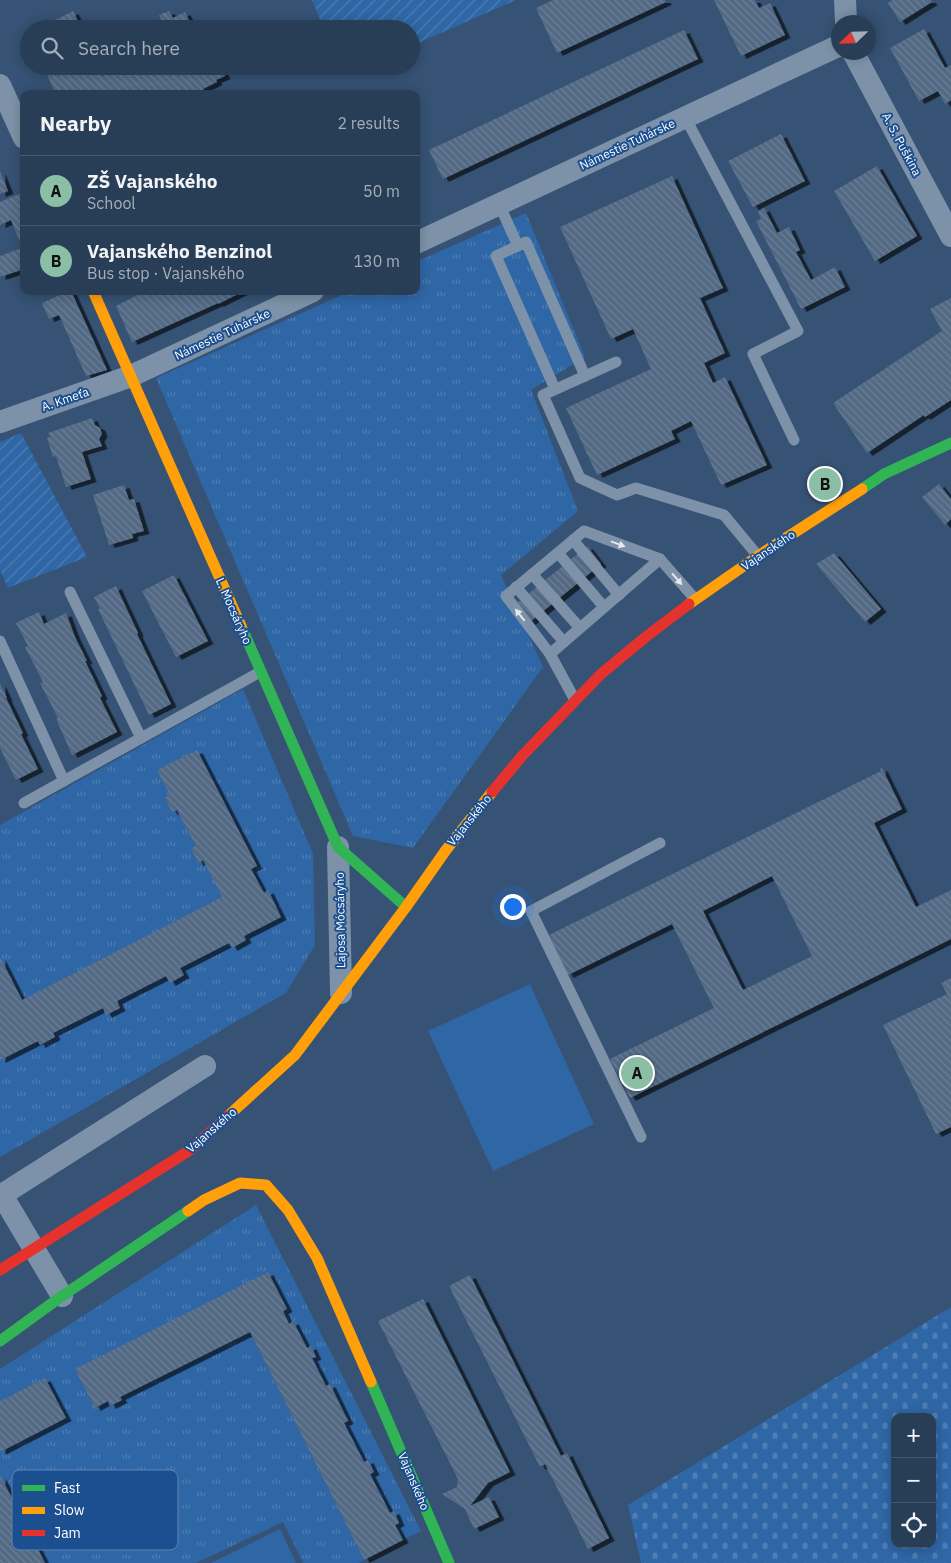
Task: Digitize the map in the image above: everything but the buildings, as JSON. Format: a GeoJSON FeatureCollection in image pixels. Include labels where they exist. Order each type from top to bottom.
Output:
{"type":"FeatureCollection","features":[{"type":"Feature","properties":{"kind":"street"},"geometry":{"type":"LineString","coordinates":[[845,0],[846,15]]}},
{"type":"Feature","properties":{"kind":"street","name":"Námestie Tuhárske"},"geometry":{"type":"LineString","coordinates":[[420,241],[831,49]]}},
{"type":"Feature","properties":{"kind":"street","name":"A. S. Puškina"},"geometry":{"type":"LineString","coordinates":[[857,60],[951,236]]}},
{"type":"Feature","properties":{"kind":"street"},"geometry":{"type":"LineString","coordinates":[[0,85],[20,129]]}},
{"type":"Feature","properties":{"kind":"street","name":"L. Mocsáryho"},"geometry":{"type":"LineString","coordinates":[[95,295],[338,847],[406,907]]}},
{"type":"Feature","properties":{"kind":"street","name":"Námestie Tuhárske"},"geometry":{"type":"LineString","coordinates":[[131,376],[304,295]]}},
{"type":"Feature","properties":{"kind":"street","name":"A. Kmeťa"},"geometry":{"type":"LineString","coordinates":[[0,422],[131,376]]}},
{"type":"Feature","properties":{"kind":"street","name":"Vajanského"},"geometry":{"type":"LineString","coordinates":[[0,1270],[190,1150],[295,1055],[406,907],[446,850],[494,789],[522,756],[601,674],[639,642],[758,556],[884,474],[951,443]]}},
{"type":"Feature","properties":{"kind":"street","name":"Lajosa Mócsáryho"},"geometry":{"type":"LineString","coordinates":[[338,847],[341,993]]}},
{"type":"Feature","properties":{"kind":"street"},"geometry":{"type":"LineString","coordinates":[[62,1296],[1,1196],[205,1066]]}},
{"type":"Feature","properties":{"kind":"street","name":"Vajanského"},"geometry":{"type":"LineString","coordinates":[[0,1341],[62,1296],[204,1200],[240,1183],[266,1185],[288,1210],[317,1258],[449,1563]]}},
{"type":"Feature","properties":{"kind":"lane"},"geometry":{"type":"LineString","coordinates":[[685,117],[798,331],[753,354],[794,440]]}},
{"type":"Feature","properties":{"kind":"lane"},"geometry":{"type":"LineString","coordinates":[[499,204],[518,246]]}},
{"type":"Feature","properties":{"kind":"lane"},"geometry":{"type":"LineString","coordinates":[[555,389],[496,256],[526,242],[585,376]]}},
{"type":"Feature","properties":{"kind":"lane"},"geometry":{"type":"LineString","coordinates":[[616,362],[543,395],[580,478],[617,495],[636,488],[724,515],[758,556]]}},
{"type":"Feature","properties":{"kind":"lane"},"geometry":{"type":"LineString","coordinates":[[575,700],[550,654],[506,596],[516,587],[584,531],[660,559],[695,600]]}},
{"type":"Feature","properties":{"kind":"lane"},"geometry":{"type":"LineString","coordinates":[[573,540],[619,595]]}},
{"type":"Feature","properties":{"kind":"lane"},"geometry":{"type":"LineString","coordinates":[[558,553],[604,607]]}},
{"type":"Feature","properties":{"kind":"lane"},"geometry":{"type":"LineString","coordinates":[[550,654],[660,559]]}},
{"type":"Feature","properties":{"kind":"lane"},"geometry":{"type":"LineString","coordinates":[[532,574],[580,628]]}},
{"type":"Feature","properties":{"kind":"lane"},"geometry":{"type":"LineString","coordinates":[[516,587],[564,642]]}},
{"type":"Feature","properties":{"kind":"lane"},"geometry":{"type":"LineString","coordinates":[[70,592],[141,738]]}},
{"type":"Feature","properties":{"kind":"lane"},"geometry":{"type":"LineString","coordinates":[[0,641],[64,781]]}},
{"type":"Feature","properties":{"kind":"lane"},"geometry":{"type":"LineString","coordinates":[[24,803],[261,672]]}},
{"type":"Feature","properties":{"kind":"lane"},"geometry":{"type":"LineString","coordinates":[[642,1137],[531,911],[660,843]]}},
{"type":"Feature","properties":{"kind":"green space"},"geometry":{"type":"Polygon","coordinates":[[[312,0],[516,0],[420,42],[420,20],[320,20],[312,0]]]}},
{"type":"Feature","properties":{"kind":"green space"},"geometry":{"type":"Polygon","coordinates":[[[526,213],[585,357],[531,390],[578,511],[501,575],[543,667],[413,848],[353,836],[156,378],[342,295],[420,295],[420,260],[526,213]]]}},
{"type":"Feature","properties":{"kind":"green space"},"geometry":{"type":"Polygon","coordinates":[[[21,433],[87,557],[8,588],[0,570],[0,442],[21,433]]]}},
{"type":"Feature","properties":{"kind":"green space"},"geometry":{"type":"Polygon","coordinates":[[[243,689],[313,854],[315,945],[286,993],[0,1157],[0,825],[243,689]]]}},
{"type":"Feature","properties":{"kind":"green space"},"geometry":{"type":"Polygon","coordinates":[[[530,984],[594,1124],[493,1171],[428,1031],[530,984]]]}},
{"type":"Feature","properties":{"kind":"green space"},"geometry":{"type":"Polygon","coordinates":[[[256,1205],[421,1531],[403,1540],[395,1525],[399,1522],[394,1511],[390,1513],[370,1474],[374,1471],[368,1460],[364,1462],[344,1423],[348,1421],[330,1384],[326,1386],[312,1358],[315,1356],[311,1346],[307,1348],[293,1322],[289,1324],[283,1311],[287,1309],[268,1272],[76,1369],[96,1408],[108,1401],[110,1406],[122,1400],[120,1397],[250,1332],[364,1560],[359,1563],[303,1563],[283,1522],[196,1563],[45,1563],[38,1550],[178,1550],[178,1470],[12,1470],[12,1498],[0,1475],[0,1452],[66,1418],[45,1378],[0,1401],[0,1369],[256,1205]]]}},
{"type":"Feature","properties":{"kind":"green space"},"geometry":{"type":"Polygon","coordinates":[[[951,1307],[951,1563],[641,1563],[628,1505],[951,1307]]]}},
{"type":"Feature","properties":{"kind":"green space"},"geometry":{"type":"Polygon","coordinates":[[[280,1529],[296,1563],[211,1563],[280,1529]]]}},
{"type":"Feature","properties":{"kind":"traffic: fast"},"geometry":{"type":"LineString","coordinates":[[862,489],[884,474],[951,443]]}},
{"type":"Feature","properties":{"kind":"traffic: fast"},"geometry":{"type":"LineString","coordinates":[[241,626],[338,847],[406,907]]}},
{"type":"Feature","properties":{"kind":"traffic: fast"},"geometry":{"type":"LineString","coordinates":[[0,1341],[62,1296],[188,1211]]}},
{"type":"Feature","properties":{"kind":"traffic: fast"},"geometry":{"type":"LineString","coordinates":[[371,1382],[449,1563]]}},
{"type":"Feature","properties":{"kind":"traffic: slow"},"geometry":{"type":"LineString","coordinates":[[95,295],[241,626]]}},
{"type":"Feature","properties":{"kind":"traffic: slow"},"geometry":{"type":"LineString","coordinates":[[689,604],[761,554],[862,489]]}},
{"type":"Feature","properties":{"kind":"traffic: slow"},"geometry":{"type":"LineString","coordinates":[[228,1116],[295,1055],[406,907],[446,850],[492,792]]}},
{"type":"Feature","properties":{"kind":"traffic: slow"},"geometry":{"type":"LineString","coordinates":[[188,1211],[204,1200],[240,1183],[266,1185],[288,1210],[317,1258],[371,1382]]}},
{"type":"Feature","properties":{"kind":"traffic: jam"},"geometry":{"type":"LineString","coordinates":[[492,792],[522,756],[601,674],[689,604]]}},
{"type":"Feature","properties":{"kind":"traffic: jam"},"geometry":{"type":"LineString","coordinates":[[0,1270],[190,1150],[228,1116]]}},
{"type":"Feature","properties":{"kind":"place","name":"Vajanského Benzinol"},"geometry":{"type":"Point","coordinates":[825,484]}},
{"type":"Feature","properties":{"kind":"place","name":"ZŠ Vajanského"},"geometry":{"type":"Point","coordinates":[637,1073]}}]}
